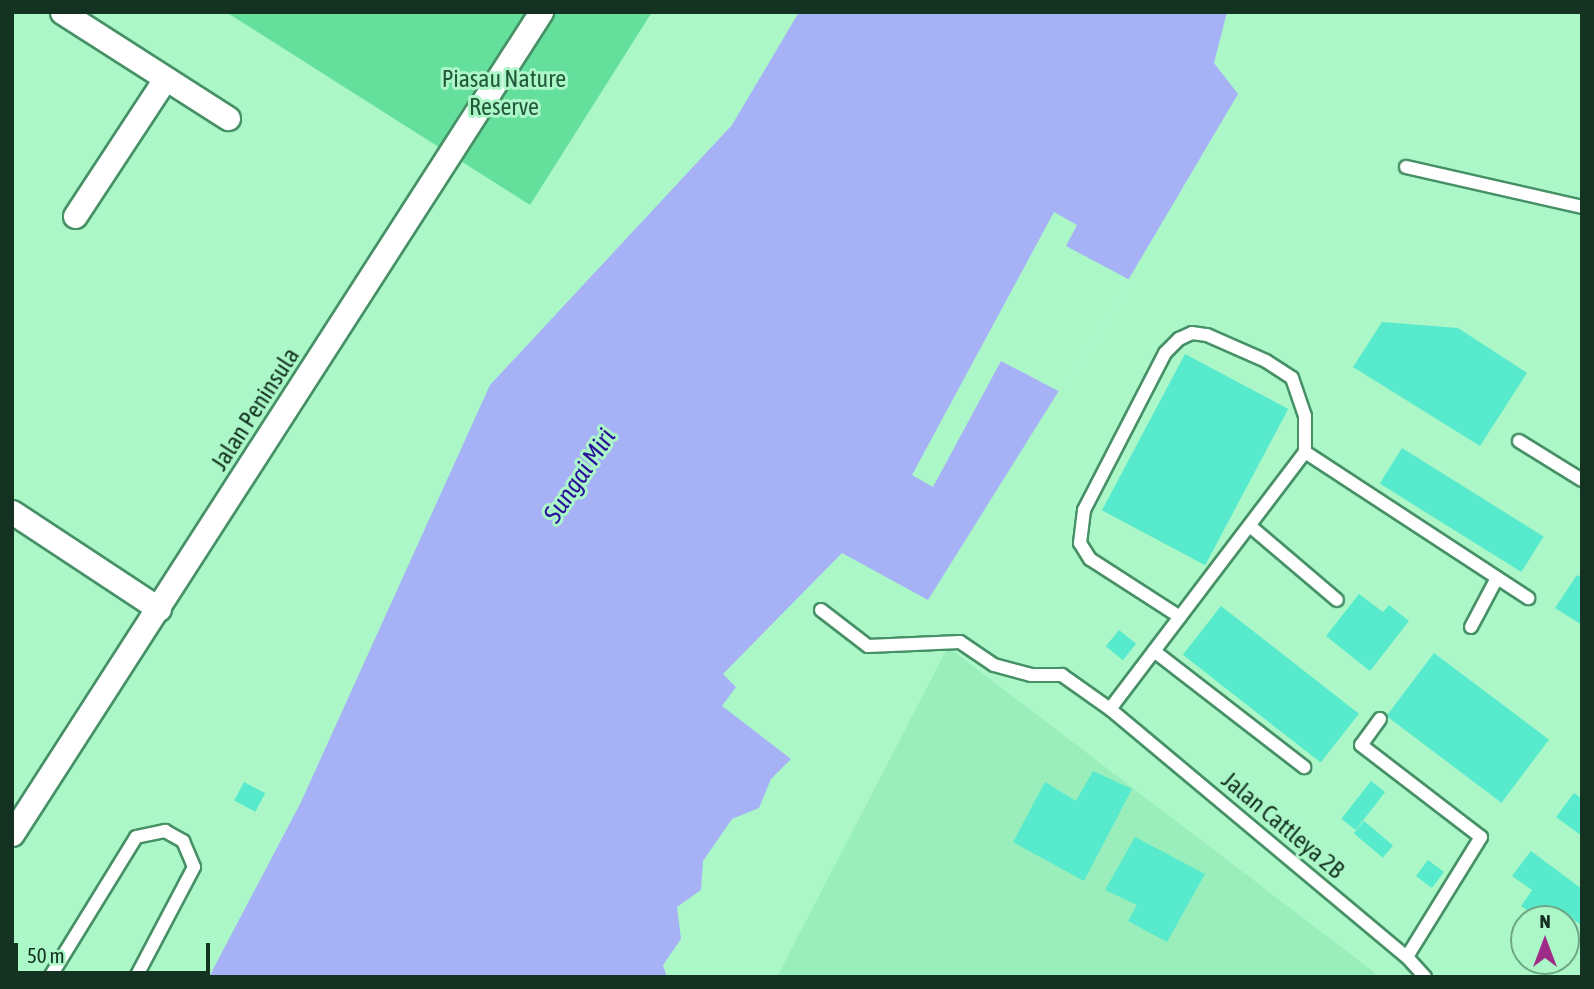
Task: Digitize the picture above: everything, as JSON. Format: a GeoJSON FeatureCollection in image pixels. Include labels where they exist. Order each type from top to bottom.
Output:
{"type":"FeatureCollection","features":[{"type":"Feature","properties":{"kind":"street"},"geometry":{"type":"LineString","coordinates":[[62,12],[228,118]]}},
{"type":"Feature","properties":{"kind":"street","name":"Jalan Peninsula"},"geometry":{"type":"LineString","coordinates":[[12,834],[541,12]]}},
{"type":"Feature","properties":{"kind":"street"},"geometry":{"type":"LineString","coordinates":[[75,216],[165,79]]}},
{"type":"Feature","properties":{"kind":"street"},"geometry":{"type":"LineString","coordinates":[[12,512],[159,609]]}},
{"type":"Feature","properties":{"kind":"lane"},"geometry":{"type":"LineString","coordinates":[[1406,167],[1582,207]]}},
{"type":"Feature","properties":{"kind":"lane"},"geometry":{"type":"LineString","coordinates":[[1110,709],[1180,618],[1306,452],[1305,416],[1292,378],[1266,360],[1208,335],[1192,333],[1179,339],[1166,353],[1084,510],[1080,543],[1090,559],[1180,618]]}},
{"type":"Feature","properties":{"kind":"lane"},"geometry":{"type":"LineString","coordinates":[[1519,441],[1582,480]]}},
{"type":"Feature","properties":{"kind":"lane"},"geometry":{"type":"LineString","coordinates":[[1306,452],[1528,598]]}},
{"type":"Feature","properties":{"kind":"lane"},"geometry":{"type":"LineString","coordinates":[[1250,526],[1337,600]]}},
{"type":"Feature","properties":{"kind":"lane"},"geometry":{"type":"LineString","coordinates":[[1471,627],[1497,578]]}},
{"type":"Feature","properties":{"kind":"lane","name":"Jalan Cattleya 2B"},"geometry":{"type":"LineString","coordinates":[[821,610],[868,646],[960,642],[994,665],[1031,675],[1062,674],[1110,709],[1407,957],[1425,977]]}},
{"type":"Feature","properties":{"kind":"lane"},"geometry":{"type":"LineString","coordinates":[[1154,651],[1304,767]]}},
{"type":"Feature","properties":{"kind":"lane"},"geometry":{"type":"LineString","coordinates":[[1380,719],[1361,745],[1481,837],[1407,957]]}},
{"type":"Feature","properties":{"kind":"lane"},"geometry":{"type":"LineString","coordinates":[[51,977],[136,837],[165,831],[183,841],[194,867],[136,977]]}},
{"type":"Feature","properties":{"kind":"shaded area"},"geometry":{"type":"Polygon","coordinates":[[[948,647],[1375,973],[1373,977],[777,977],[948,647]]]}},
{"type":"Feature","properties":{"kind":"green space","name":"Piasau Nature Reserve"},"geometry":{"type":"Polygon","coordinates":[[[226,12],[652,12],[530,205],[226,12]]]}},
{"type":"Feature","properties":{"kind":"water","name":"Sungai Miri"},"geometry":{"type":"Polygon","coordinates":[[[799,12],[1227,12],[1214,63],[1238,94],[1130,277],[928,600],[842,553],[723,674],[736,687],[722,706],[791,759],[771,779],[759,808],[732,819],[703,861],[701,890],[677,907],[681,939],[663,965],[667,977],[209,977],[301,802],[490,385],[732,125],[799,12]]]}},
{"type":"Feature","properties":{"kind":"pier"},"geometry":{"type":"Polygon","coordinates":[[[1054,212],[1077,225],[1066,246],[1132,281],[1062,393],[1001,361],[933,487],[912,475],[1054,212]]]}},
{"type":"Feature","properties":{"kind":"building"},"geometry":{"type":"Polygon","coordinates":[[[1382,322],[1458,328],[1527,373],[1480,446],[1353,367],[1382,322]]]}},
{"type":"Feature","properties":{"kind":"building"},"geometry":{"type":"Polygon","coordinates":[[[1185,354],[1288,409],[1205,565],[1102,510],[1185,354]]]}},
{"type":"Feature","properties":{"kind":"building"},"geometry":{"type":"Polygon","coordinates":[[[1402,448],[1544,536],[1521,572],[1380,484],[1402,448]]]}},
{"type":"Feature","properties":{"kind":"building"},"geometry":{"type":"Polygon","coordinates":[[[1577,575],[1582,578],[1582,625],[1555,608],[1577,575]]]}},
{"type":"Feature","properties":{"kind":"building"},"geometry":{"type":"Polygon","coordinates":[[[1359,594],[1383,612],[1389,605],[1409,621],[1370,671],[1326,636],[1359,594]]]}},
{"type":"Feature","properties":{"kind":"building"},"geometry":{"type":"Polygon","coordinates":[[[1221,606],[1359,714],[1321,763],[1183,655],[1221,606]]]}},
{"type":"Feature","properties":{"kind":"building"},"geometry":{"type":"Polygon","coordinates":[[[1119,630],[1136,644],[1123,660],[1106,646],[1119,630]]]}},
{"type":"Feature","properties":{"kind":"building"},"geometry":{"type":"Polygon","coordinates":[[[1434,653],[1549,740],[1501,803],[1386,716],[1434,653]]]}},
{"type":"Feature","properties":{"kind":"building"},"geometry":{"type":"Polygon","coordinates":[[[1093,771],[1132,789],[1084,881],[1013,842],[1045,782],[1076,801],[1093,771]]]}},
{"type":"Feature","properties":{"kind":"building"},"geometry":{"type":"Polygon","coordinates":[[[1371,781],[1385,792],[1356,830],[1341,819],[1371,781]]]}},
{"type":"Feature","properties":{"kind":"building"},"geometry":{"type":"Polygon","coordinates":[[[244,782],[265,793],[255,812],[234,801],[244,782]]]}},
{"type":"Feature","properties":{"kind":"building"},"geometry":{"type":"Polygon","coordinates":[[[1574,793],[1582,799],[1582,836],[1556,817],[1574,793]]]}},
{"type":"Feature","properties":{"kind":"building"},"geometry":{"type":"Polygon","coordinates":[[[1364,821],[1393,845],[1383,858],[1354,833],[1364,821]]]}},
{"type":"Feature","properties":{"kind":"building"},"geometry":{"type":"Polygon","coordinates":[[[1135,837],[1205,874],[1167,942],[1128,921],[1137,905],[1105,890],[1135,837]]]}},
{"type":"Feature","properties":{"kind":"building"},"geometry":{"type":"Polygon","coordinates":[[[1531,851],[1582,889],[1582,926],[1580,905],[1522,905],[1532,890],[1512,876],[1531,851]]]}},
{"type":"Feature","properties":{"kind":"building"},"geometry":{"type":"Polygon","coordinates":[[[1428,860],[1444,872],[1432,888],[1416,876],[1428,860]]]}}]}
